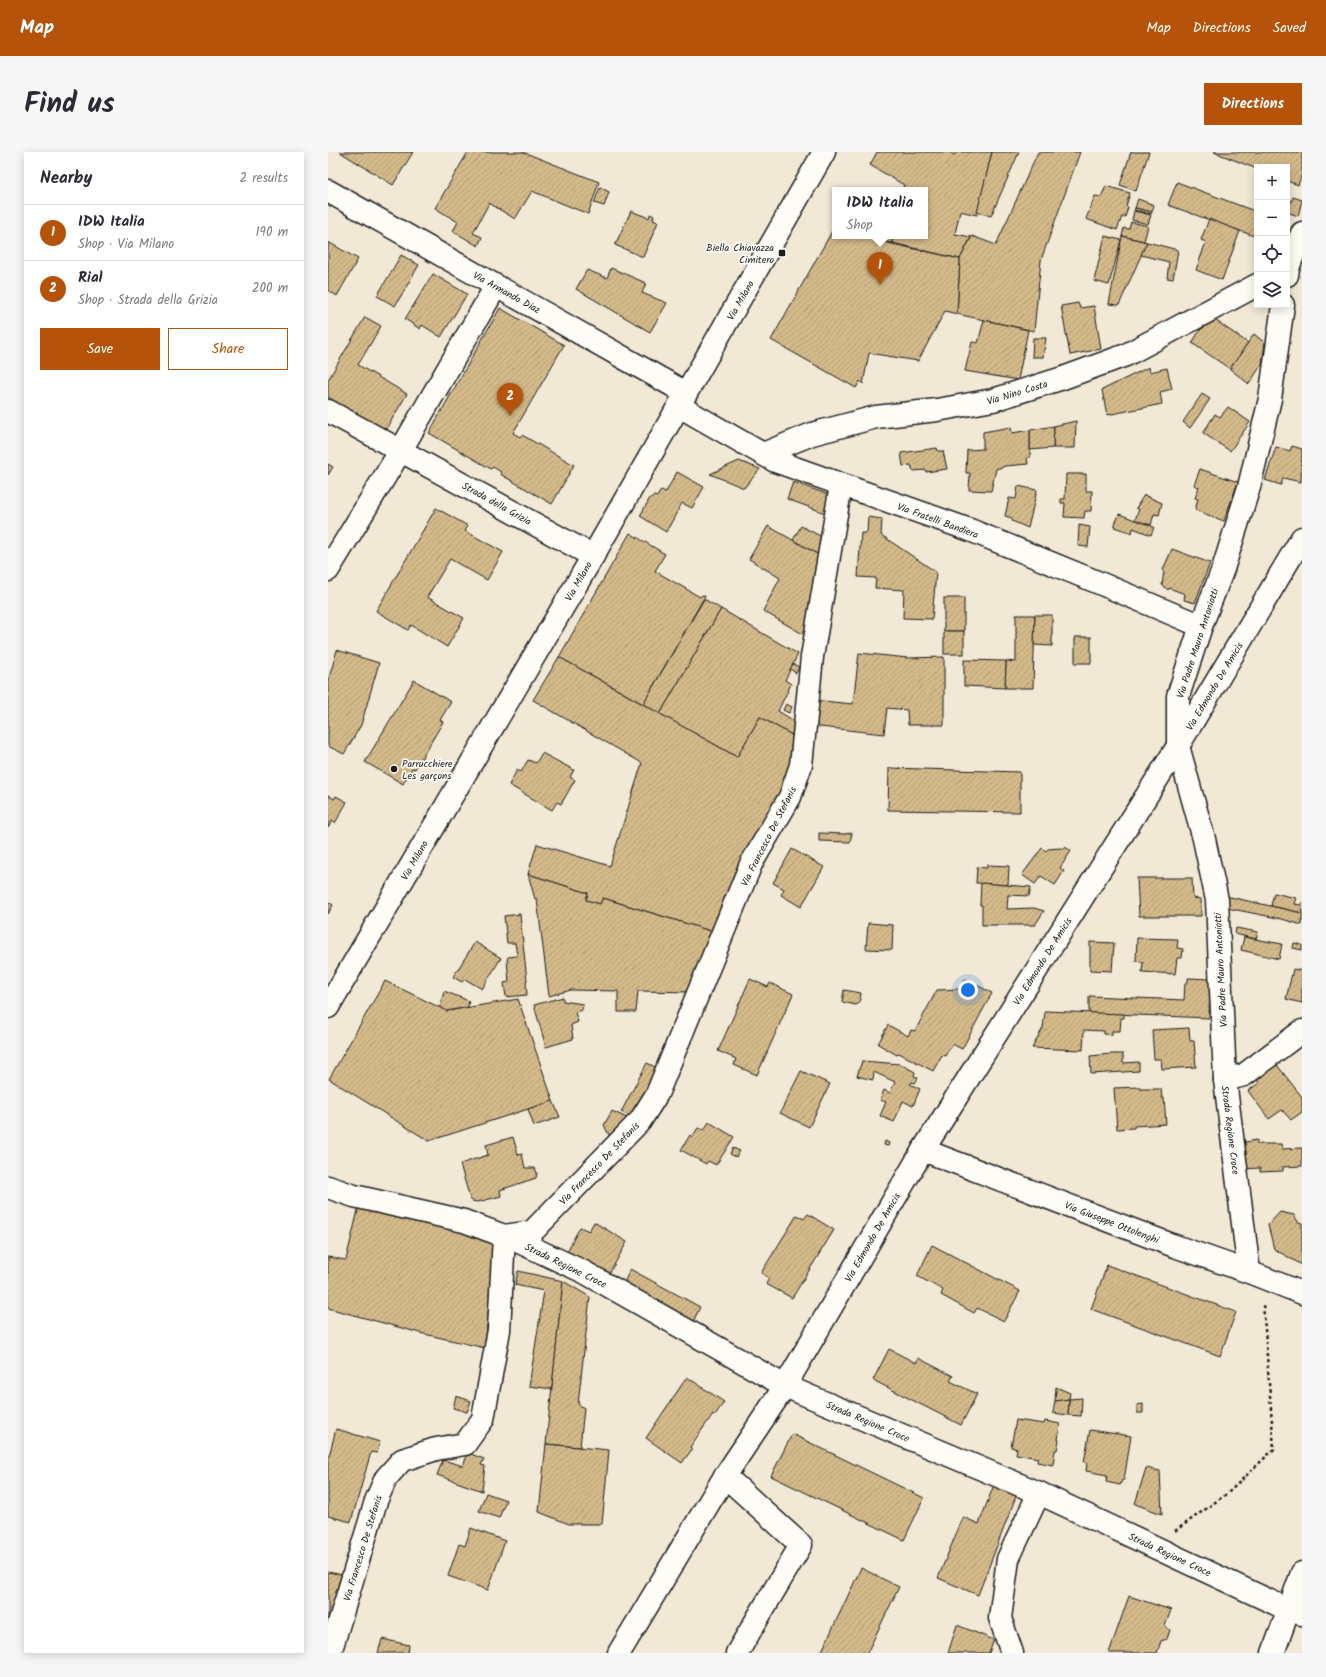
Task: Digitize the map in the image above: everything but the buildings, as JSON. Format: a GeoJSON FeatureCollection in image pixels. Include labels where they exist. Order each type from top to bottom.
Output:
{"type":"FeatureCollection","features":[{"type":"Feature","properties":{"kind":"street","name":"Via Milano"},"geometry":{"type":"LineString","coordinates":[[328,1007],[593,556],[824,152]]}},
{"type":"Feature","properties":{"kind":"street","name":"Via Armando Diaz"},"geometry":{"type":"LineString","coordinates":[[328,191],[496,286],[683,400]]}},
{"type":"Feature","properties":{"kind":"street"},"geometry":{"type":"LineString","coordinates":[[1290,263],[1302,233]]}},
{"type":"Feature","properties":{"kind":"street"},"geometry":{"type":"LineString","coordinates":[[328,570],[401,450],[496,286]]}},
{"type":"Feature","properties":{"kind":"street","name":"Via Nino Costa"},"geometry":{"type":"LineString","coordinates":[[762,454],[812,434],[876,417],[937,410],[993,400],[1063,378],[1126,355],[1254,287]]}},
{"type":"Feature","properties":{"kind":"street","name":"Via Padre Mauro Antoniotti"},"geometry":{"type":"LineString","coordinates":[[1225,1080],[1217,900],[1204,839],[1178,746],[1178,696],[1201,626],[1223,569],[1249,487],[1270,399],[1283,308]]}},
{"type":"Feature","properties":{"kind":"street","name":"Via Fratelli Bandiera"},"geometry":{"type":"LineString","coordinates":[[683,400],[762,454],[775,461],[970,530],[1201,626]]}},
{"type":"Feature","properties":{"kind":"street","name":"Strada della Grizia"},"geometry":{"type":"LineString","coordinates":[[328,411],[593,556]]}},
{"type":"Feature","properties":{"kind":"street","name":"Via Francesco De Stefanis"},"geometry":{"type":"LineString","coordinates":[[330,1653],[376,1501],[386,1478],[402,1460],[436,1449],[465,1444],[483,1419],[499,1330],[504,1236],[532,1232],[640,1121],[657,1094],[751,864],[790,797],[801,765],[812,657],[841,485]]}},
{"type":"Feature","properties":{"kind":"street","name":"Via Edmondo De Amicis"},"geometry":{"type":"LineString","coordinates":[[785,1386],[923,1150],[1178,746],[1302,538]]}},
{"type":"Feature","properties":{"kind":"street","name":"Strada Regione Croce"},"geometry":{"type":"LineString","coordinates":[[1249,1272],[1225,1080],[1244,1075],[1302,1031]]}},
{"type":"Feature","properties":{"kind":"street","name":"Via Giuseppe Ottolenghi"},"geometry":{"type":"LineString","coordinates":[[923,1150],[1172,1245],[1293,1289]]}},
{"type":"Feature","properties":{"kind":"street","name":"Strada Regione Croce"},"geometry":{"type":"LineString","coordinates":[[328,1187],[354,1196],[464,1222],[504,1236],[584,1272],[785,1386],[1039,1493],[1295,1612]]}},
{"type":"Feature","properties":{"kind":"street"},"geometry":{"type":"LineString","coordinates":[[619,1653],[725,1476],[785,1386]]}},
{"type":"Feature","properties":{"kind":"street"},"geometry":{"type":"LineString","coordinates":[[725,1476],[801,1545],[737,1653]]}},
{"type":"Feature","properties":{"kind":"street"},"geometry":{"type":"LineString","coordinates":[[1012,1653],[1000,1618],[1008,1559],[1039,1493]]}},
{"type":"Feature","properties":{"kind":"street"},"geometry":{"type":"LineString","coordinates":[[1273,1653],[1295,1612],[1302,1574]]}},
{"type":"Feature","properties":{"kind":"path"},"geometry":{"type":"LineString","coordinates":[[1154,1547],[1228,1493],[1274,1449],[1263,1299],[1293,1289]]}},
{"type":"Feature","properties":{"kind":"place","name":"Biella Chiavazza Cimitero"},"geometry":{"type":"Point","coordinates":[782,253]}},
{"type":"Feature","properties":{"kind":"place","name":"IDW Italia"},"geometry":{"type":"Point","coordinates":[880,285]}},
{"type":"Feature","properties":{"kind":"place","name":"Rial"},"geometry":{"type":"Point","coordinates":[510,416]}},
{"type":"Feature","properties":{"kind":"place","name":"Parrucchiere Les garçons"},"geometry":{"type":"Point","coordinates":[394,769]}}]}
